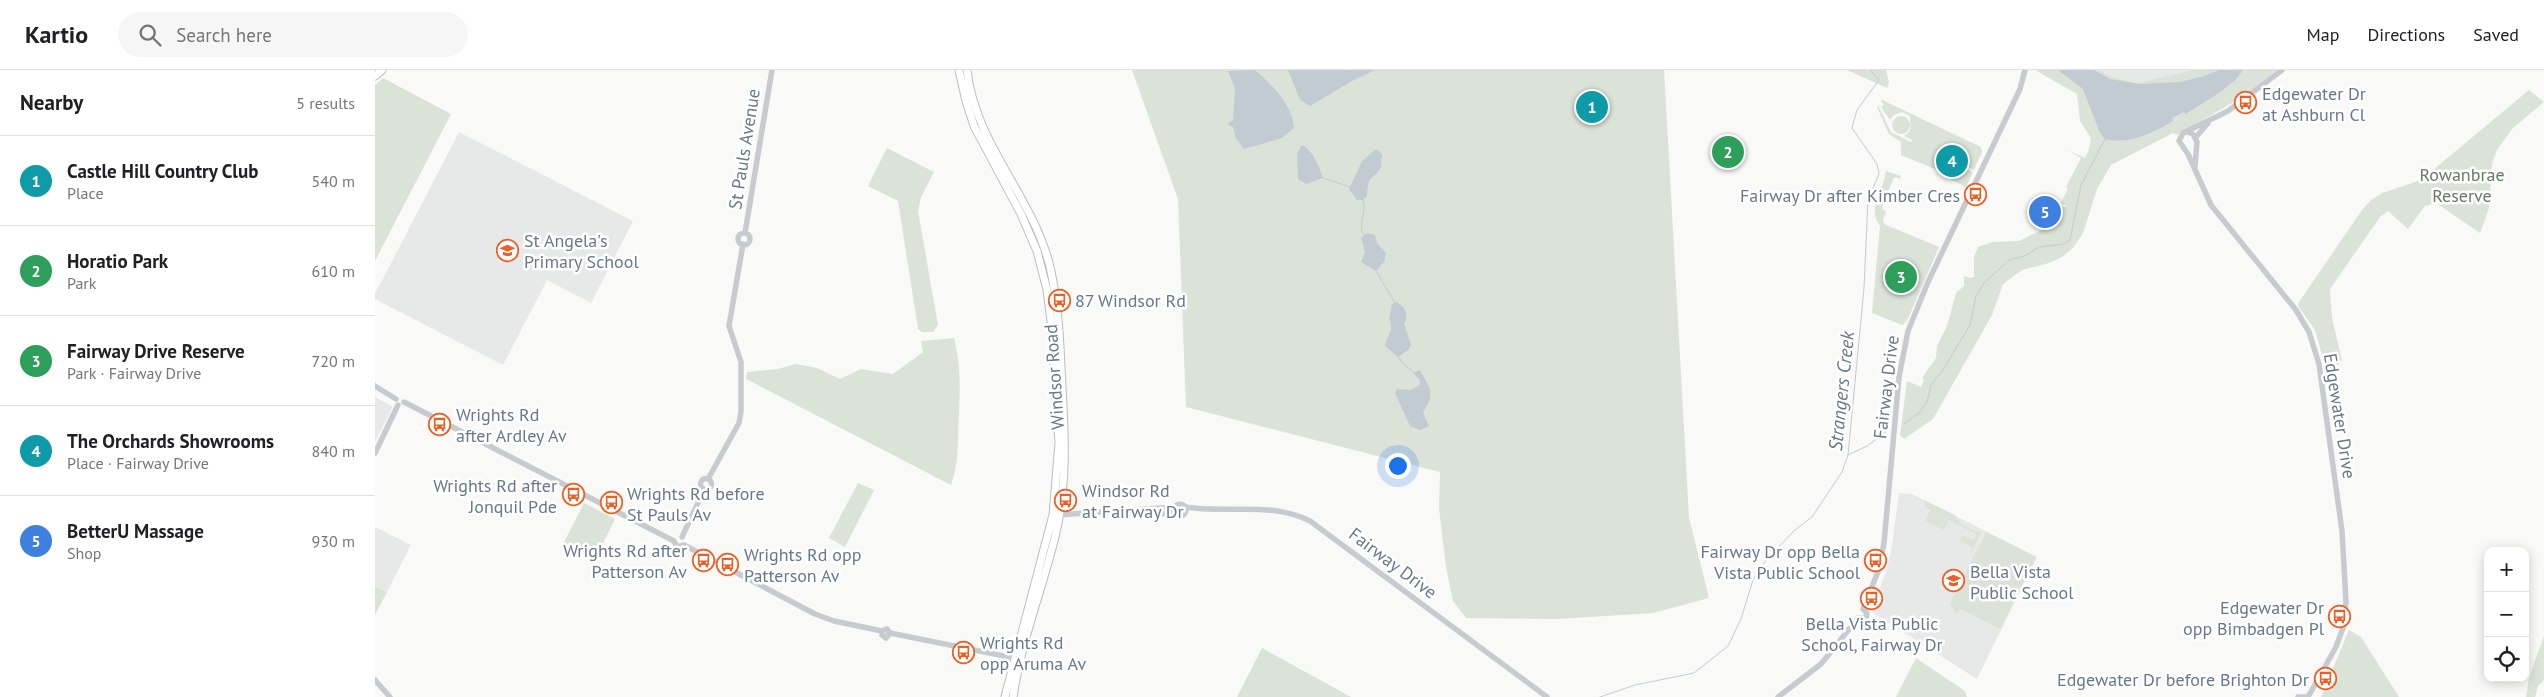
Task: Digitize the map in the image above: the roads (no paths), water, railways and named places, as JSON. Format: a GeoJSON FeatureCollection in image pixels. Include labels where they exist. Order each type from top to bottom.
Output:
{"type":"FeatureCollection","features":[{"type":"Feature","properties":{"kind":"main road"},"geometry":{"type":"LineString","coordinates":[[375,76],[382,70]]}},
{"type":"Feature","properties":{"kind":"main road","name":"Windsor Road"},"geometry":{"type":"LineString","coordinates":[[959,70],[965,101],[974,126],[1027,225],[1043,268],[1051,321],[1059,443],[1056,515]]}},
{"type":"Feature","properties":{"kind":"main road","name":"Windsor Road"},"geometry":{"type":"LineString","coordinates":[[967,70],[969,88],[986,138],[1033,222],[1049,266],[1058,320],[1065,474],[1056,515],[1005,697]]}},
{"type":"Feature","properties":{"kind":"main road","name":"Windsor Road"},"geometry":{"type":"LineString","coordinates":[[1013,697],[1017,659]]}},
{"type":"Feature","properties":{"kind":"street","name":"St Pauls Avenue"},"geometry":{"type":"LineString","coordinates":[[682,537],[704,490],[701,486],[701,481],[708,479],[739,423],[741,411],[741,362],[729,326],[743,244],[738,237],[745,233],[772,70]]}},
{"type":"Feature","properties":{"kind":"street","name":"Fairway Drive"},"geometry":{"type":"LineString","coordinates":[[1778,697],[1821,664],[1858,618],[1866,618],[1867,613],[1863,609],[1879,569],[1885,543],[1898,386],[1908,331],[1928,282],[2020,89],[2025,70]]}},
{"type":"Feature","properties":{"kind":"street"},"geometry":{"type":"LineString","coordinates":[[2212,120],[2196,137],[2196,146],[2185,150],[2179,141],[2181,135],[2212,120],[2240,103],[2282,70]]}},
{"type":"Feature","properties":{"kind":"street"},"geometry":{"type":"LineString","coordinates":[[2187,132],[2196,137]]}},
{"type":"Feature","properties":{"kind":"street","name":"Edgewater Drive"},"geometry":{"type":"LineString","coordinates":[[2195,169],[2196,146]]}},
{"type":"Feature","properties":{"kind":"street","name":"Edgewater Drive"},"geometry":{"type":"LineString","coordinates":[[2185,150],[2211,205],[2296,310],[2309,332],[2319,364],[2342,531],[2346,602],[2344,625],[2336,647],[2308,697]]}},
{"type":"Feature","properties":{"kind":"street"},"geometry":{"type":"LineString","coordinates":[[375,386],[399,402],[674,541],[677,547],[684,545],[827,619],[882,632],[886,629],[890,633],[1017,659]]}},
{"type":"Feature","properties":{"kind":"street"},"geometry":{"type":"LineString","coordinates":[[375,453],[399,402]]}},
{"type":"Feature","properties":{"kind":"street"},"geometry":{"type":"LineString","coordinates":[[1056,515],[1121,512],[1175,507],[1181,504],[1186,510],[1181,516],[1175,514],[1121,512]]}},
{"type":"Feature","properties":{"kind":"street"},"geometry":{"type":"LineString","coordinates":[[1175,507],[1175,514]]}},
{"type":"Feature","properties":{"kind":"street","name":"Fairway Drive"},"geometry":{"type":"LineString","coordinates":[[1186,510],[1271,509],[1291,513],[1310,521],[1547,697]]}},
{"type":"Feature","properties":{"kind":"street"},"geometry":{"type":"LineString","coordinates":[[674,541],[677,537],[682,537],[685,541],[684,545]]}},
{"type":"Feature","properties":{"kind":"street"},"geometry":{"type":"LineString","coordinates":[[375,680],[390,697]]}},
{"type":"Feature","properties":{"kind":"street"},"geometry":{"type":"LineString","coordinates":[[2298,697],[2308,697]]}},
{"type":"Feature","properties":{"kind":"waterway","name":"Strangers Creek"},"geometry":{"type":"LineString","coordinates":[[1600,697],[1635,685],[1694,673],[1728,646],[1741,619],[1753,580],[1766,560],[1795,530],[1812,517],[1842,472],[1848,455],[1864,288],[1868,200],[1879,174],[1877,164],[1852,128],[1857,110],[1879,80],[1870,70]]}},
{"type":"Feature","properties":{"kind":"waterway"},"geometry":{"type":"LineString","coordinates":[[1904,424],[1919,413],[1927,402],[1931,385],[1943,370],[1970,325],[1976,296],[1984,283],[2009,260],[2025,256],[2039,247],[2064,244],[2070,240],[2081,185],[2105,139]]}},
{"type":"Feature","properties":{"kind":"waterway"},"geometry":{"type":"LineString","coordinates":[[1323,178],[1350,187]]}},
{"type":"Feature","properties":{"kind":"waterway"},"geometry":{"type":"LineString","coordinates":[[1363,200],[1364,209],[1361,225],[1363,234]]}},
{"type":"Feature","properties":{"kind":"waterway"},"geometry":{"type":"LineString","coordinates":[[1376,271],[1395,303]]}},
{"type":"Feature","properties":{"kind":"waterway"},"geometry":{"type":"LineString","coordinates":[[1399,357],[1402,363],[1414,372]]}},
{"type":"Feature","properties":{"kind":"waterway"},"geometry":{"type":"LineString","coordinates":[[1848,455],[1867,446],[1887,431]]}},
{"type":"Feature","properties":{"kind":"place","name":"Edgewater Dr at Ashburn Cl"},"geometry":{"type":"Point","coordinates":[2246,103]}},
{"type":"Feature","properties":{"kind":"place","name":"Castle Hill Country Club"},"geometry":{"type":"Point","coordinates":[1592,107]}},
{"type":"Feature","properties":{"kind":"place","name":"Horatio Park"},"geometry":{"type":"Point","coordinates":[1728,152]}},
{"type":"Feature","properties":{"kind":"place","name":"The Orchards Showrooms"},"geometry":{"type":"Point","coordinates":[1952,161]}},
{"type":"Feature","properties":{"kind":"place","name":"Fairway Dr after Kimber Cres"},"geometry":{"type":"Point","coordinates":[1976,195]}},
{"type":"Feature","properties":{"kind":"place","name":"BetterU Massage"},"geometry":{"type":"Point","coordinates":[2045,212]}},
{"type":"Feature","properties":{"kind":"place","name":"St Angela's Primary School"},"geometry":{"type":"Point","coordinates":[508,250]}},
{"type":"Feature","properties":{"kind":"place","name":"Fairway Drive Reserve"},"geometry":{"type":"Point","coordinates":[1901,277]}},
{"type":"Feature","properties":{"kind":"place","name":"87 Windsor Rd"},"geometry":{"type":"Point","coordinates":[1059,300]}},
{"type":"Feature","properties":{"kind":"place","name":"Wrights Rd after Ardley Av"},"geometry":{"type":"Point","coordinates":[440,424]}},
{"type":"Feature","properties":{"kind":"place","name":"Wrights Rd after Jonquil Pde"},"geometry":{"type":"Point","coordinates":[573,495]}},
{"type":"Feature","properties":{"kind":"place","name":"Windsor Rd at Fairway Dr"},"geometry":{"type":"Point","coordinates":[1066,500]}},
{"type":"Feature","properties":{"kind":"place","name":"Wrights Rd before St Pauls Av"},"geometry":{"type":"Point","coordinates":[611,503]}},
{"type":"Feature","properties":{"kind":"place","name":"Wrights Rd after Patterson Av"},"geometry":{"type":"Point","coordinates":[703,560]}},
{"type":"Feature","properties":{"kind":"place","name":"Fairway Dr opp Bella Vista Public School"},"geometry":{"type":"Point","coordinates":[1876,561]}},
{"type":"Feature","properties":{"kind":"place","name":"Wrights Rd opp Patterson Av"},"geometry":{"type":"Point","coordinates":[728,564]}},
{"type":"Feature","properties":{"kind":"place","name":"Bella Vista Public School"},"geometry":{"type":"Point","coordinates":[1954,581]}},
{"type":"Feature","properties":{"kind":"place","name":"Bella Vista Public School, Fairway Dr"},"geometry":{"type":"Point","coordinates":[1872,598]}},
{"type":"Feature","properties":{"kind":"place","name":"Edgewater Dr opp Bimbadgen Pl"},"geometry":{"type":"Point","coordinates":[2340,617]}},
{"type":"Feature","properties":{"kind":"place","name":"Wrights Rd opp Aruma Av"},"geometry":{"type":"Point","coordinates":[964,652]}},
{"type":"Feature","properties":{"kind":"place","name":"Edgewater Dr before Brighton Dr"},"geometry":{"type":"Point","coordinates":[2325,679]}},
{"type":"Feature","properties":{"kind":"park label","name":"Rowanbrae Reserve"},"geometry":{"type":"Point","coordinates":[2462,184]}}]}
